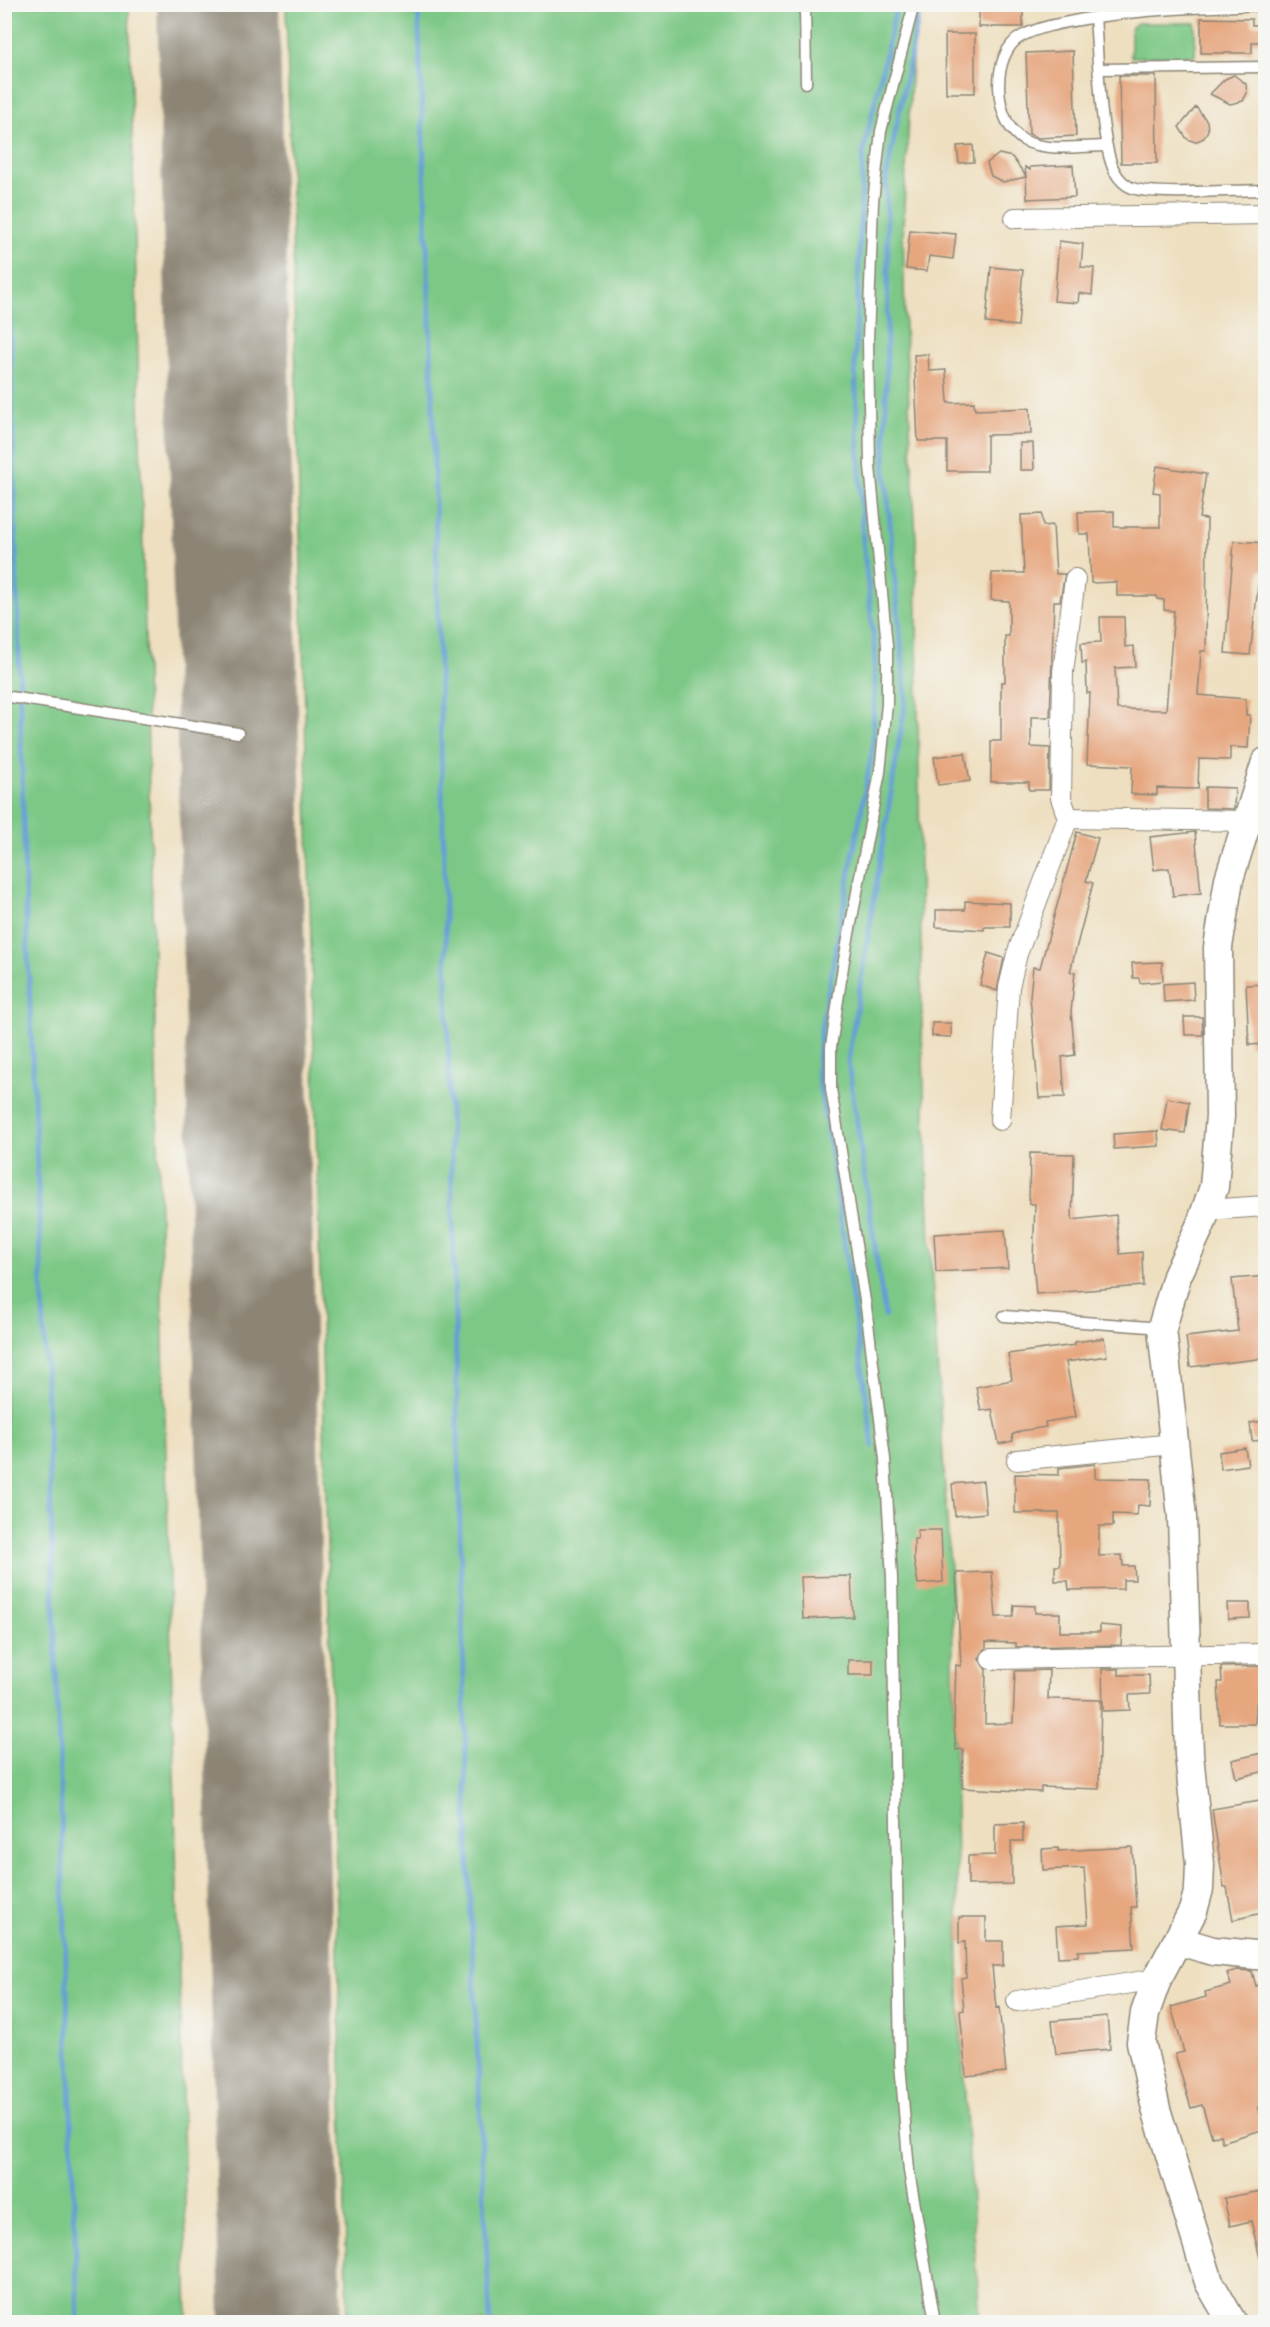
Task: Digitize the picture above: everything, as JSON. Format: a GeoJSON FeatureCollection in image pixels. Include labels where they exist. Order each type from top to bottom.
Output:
{"type":"FeatureCollection","features":[{"type":"Feature","properties":{"kind":"street"},"geometry":{"type":"LineString","coordinates":[[1015,218],[1266,214]]}},
{"type":"Feature","properties":{"kind":"street"},"geometry":{"type":"LineString","coordinates":[[1000,1120],[1009,987],[1017,954],[1068,818],[1061,798],[1064,672],[1075,579]]}},
{"type":"Feature","properties":{"kind":"street"},"geometry":{"type":"LineString","coordinates":[[1232,2322],[1209,2282],[1159,2120],[1141,2042],[1145,2013],[1156,1979],[1179,1941],[1193,1911],[1199,1889],[1200,1864],[1189,1754],[1182,1517],[1162,1328],[1177,1276],[1214,1187],[1220,1116],[1218,947],[1229,879],[1266,762]]}},
{"type":"Feature","properties":{"kind":"street"},"geometry":{"type":"LineString","coordinates":[[1068,818],[1248,821]]}},
{"type":"Feature","properties":{"kind":"street"},"geometry":{"type":"LineString","coordinates":[[1206,1210],[1266,1206]]}},
{"type":"Feature","properties":{"kind":"street"},"geometry":{"type":"LineString","coordinates":[[1017,1460],[1173,1444]]}},
{"type":"Feature","properties":{"kind":"street"},"geometry":{"type":"LineString","coordinates":[[991,1659],[1266,1654]]}},
{"type":"Feature","properties":{"kind":"street"},"geometry":{"type":"LineString","coordinates":[[1179,1941],[1213,1951],[1266,1956]]}},
{"type":"Feature","properties":{"kind":"street"},"geometry":{"type":"LineString","coordinates":[[1017,2001],[1156,1979]]}},
{"type":"Feature","properties":{"kind":"lane"},"geometry":{"type":"LineString","coordinates":[[805,4],[806,83]]}},
{"type":"Feature","properties":{"kind":"lane"},"geometry":{"type":"LineString","coordinates":[[914,4],[881,131],[873,202],[868,340],[870,466],[887,646],[887,704],[880,772],[844,960],[831,1047],[831,1089],[866,1307],[885,1459],[892,1578],[900,2063],[909,2171],[935,2322]]}},
{"type":"Feature","properties":{"kind":"lane"},"geometry":{"type":"LineString","coordinates":[[1107,146],[1042,146],[1025,141],[1014,132],[1005,117],[998,75],[1011,43],[1023,35],[1054,24],[1095,17],[1198,7],[1266,5]]}},
{"type":"Feature","properties":{"kind":"lane"},"geometry":{"type":"LineString","coordinates":[[1095,17],[1107,146],[1115,172],[1123,182],[1133,188],[1156,191],[1266,190]]}},
{"type":"Feature","properties":{"kind":"lane"},"geometry":{"type":"LineString","coordinates":[[1100,69],[1266,67]]}},
{"type":"Feature","properties":{"kind":"lane"},"geometry":{"type":"LineString","coordinates":[[8,697],[238,733]]}},
{"type":"Feature","properties":{"kind":"lane"},"geometry":{"type":"LineString","coordinates":[[1004,1316],[1162,1328]]}},
{"type":"Feature","properties":{"kind":"green space"},"geometry":{"type":"Polygon","coordinates":[[[5,5],[129,5],[188,2322],[5,2322],[5,5]]]}},
{"type":"Feature","properties":{"kind":"green space"},"geometry":{"type":"Polygon","coordinates":[[[286,5],[915,5],[903,225],[905,329],[916,539],[922,1033],[930,1244],[952,1603],[960,2022],[980,2322],[348,2322],[286,5]]]}},
{"type":"Feature","properties":{"kind":"green space"},"geometry":{"type":"Polygon","coordinates":[[[1137,23],[1195,23],[1195,56],[1131,57],[1131,28],[1137,23]]]}},
{"type":"Feature","properties":{"kind":"building"},"geometry":{"type":"Polygon","coordinates":[[[979,4],[1023,4],[1023,27],[979,27],[979,4]]]}},
{"type":"Feature","properties":{"kind":"building"},"geometry":{"type":"Polygon","coordinates":[[[1201,18],[1252,19],[1252,25],[1266,25],[1266,42],[1252,42],[1252,53],[1201,53],[1201,18]]]}},
{"type":"Feature","properties":{"kind":"building"},"geometry":{"type":"Polygon","coordinates":[[[945,34],[975,34],[975,93],[946,93],[945,34]]]}},
{"type":"Feature","properties":{"kind":"building"},"geometry":{"type":"Polygon","coordinates":[[[1073,51],[1076,136],[1038,138],[1029,134],[1026,53],[1073,51]]]}},
{"type":"Feature","properties":{"kind":"building"},"geometry":{"type":"Polygon","coordinates":[[[1234,75],[1246,84],[1247,93],[1243,101],[1230,104],[1210,94],[1225,79],[1234,75]]]}},
{"type":"Feature","properties":{"kind":"building"},"geometry":{"type":"Polygon","coordinates":[[[1119,76],[1156,76],[1157,163],[1121,163],[1119,76]]]}},
{"type":"Feature","properties":{"kind":"building"},"geometry":{"type":"Polygon","coordinates":[[[1196,107],[1207,121],[1208,130],[1204,138],[1195,142],[1187,139],[1179,127],[1196,107]]]}},
{"type":"Feature","properties":{"kind":"building"},"geometry":{"type":"Polygon","coordinates":[[[973,145],[974,162],[959,163],[957,146],[973,145]]]}},
{"type":"Feature","properties":{"kind":"building"},"geometry":{"type":"Polygon","coordinates":[[[999,154],[1012,157],[1026,176],[1025,167],[1030,170],[1030,167],[1073,165],[1075,197],[1027,199],[1026,177],[1003,182],[991,176],[987,163],[999,154]]]}},
{"type":"Feature","properties":{"kind":"building"},"geometry":{"type":"Polygon","coordinates":[[[910,230],[956,234],[953,259],[929,256],[927,271],[906,269],[910,230]]]}},
{"type":"Feature","properties":{"kind":"building"},"geometry":{"type":"Polygon","coordinates":[[[1059,241],[1083,244],[1081,267],[1094,268],[1092,295],[1079,293],[1078,303],[1054,301],[1059,241]]]}},
{"type":"Feature","properties":{"kind":"building"},"geometry":{"type":"Polygon","coordinates":[[[991,267],[1023,270],[1018,326],[986,323],[991,267]]]}},
{"type":"Feature","properties":{"kind":"building"},"geometry":{"type":"Polygon","coordinates":[[[928,354],[929,371],[946,370],[948,403],[974,402],[975,410],[1030,408],[1031,434],[987,435],[987,471],[947,471],[947,441],[918,441],[914,355],[928,354]]]}},
{"type":"Feature","properties":{"kind":"building"},"geometry":{"type":"Polygon","coordinates":[[[1020,443],[1033,443],[1034,470],[1020,470],[1020,443]]]}},
{"type":"Feature","properties":{"kind":"building"},"geometry":{"type":"Polygon","coordinates":[[[1157,466],[1206,474],[1199,518],[1207,519],[1206,651],[1201,651],[1198,695],[1246,699],[1246,715],[1250,715],[1248,748],[1230,747],[1230,760],[1199,759],[1198,789],[1157,788],[1157,795],[1131,794],[1132,766],[1087,764],[1090,693],[1087,693],[1086,662],[1082,663],[1081,643],[1101,642],[1100,617],[1124,617],[1125,647],[1134,646],[1135,667],[1115,668],[1117,709],[1166,710],[1174,611],[1164,610],[1164,600],[1157,599],[1157,596],[1117,596],[1117,582],[1091,583],[1089,534],[1079,534],[1078,512],[1114,511],[1114,527],[1160,527],[1160,493],[1153,492],[1157,466]]]}},
{"type":"Feature","properties":{"kind":"building"},"geometry":{"type":"Polygon","coordinates":[[[1042,514],[1043,526],[1053,525],[1056,574],[1065,574],[1060,601],[1054,601],[1050,717],[1031,717],[1031,747],[1050,748],[1049,790],[1029,790],[1029,782],[991,782],[991,741],[1001,741],[1001,682],[1005,682],[1005,636],[1009,636],[1009,601],[991,600],[992,573],[1024,573],[1021,515],[1042,514]]]}},
{"type":"Feature","properties":{"kind":"building"},"geometry":{"type":"Polygon","coordinates":[[[1234,541],[1266,543],[1266,571],[1260,570],[1250,655],[1225,653],[1234,541]]]}},
{"type":"Feature","properties":{"kind":"building"},"geometry":{"type":"Polygon","coordinates":[[[965,753],[970,781],[938,785],[934,757],[965,753]]]}},
{"type":"Feature","properties":{"kind":"building"},"geometry":{"type":"Polygon","coordinates":[[[1205,787],[1235,788],[1234,809],[1205,808],[1205,787]]]}},
{"type":"Feature","properties":{"kind":"building"},"geometry":{"type":"Polygon","coordinates":[[[1077,832],[1098,838],[1086,881],[1093,883],[1070,972],[1075,972],[1071,1012],[1075,1055],[1062,1057],[1065,1097],[1039,1098],[1030,996],[1033,967],[1040,968],[1077,832]]]}},
{"type":"Feature","properties":{"kind":"building"},"geometry":{"type":"Polygon","coordinates":[[[1195,832],[1201,893],[1173,896],[1169,868],[1154,870],[1150,837],[1195,832]]]}},
{"type":"Feature","properties":{"kind":"building"},"geometry":{"type":"Polygon","coordinates":[[[965,901],[1010,903],[1010,927],[984,927],[984,930],[936,927],[936,910],[965,910],[965,901]]]}},
{"type":"Feature","properties":{"kind":"building"},"geometry":{"type":"Polygon","coordinates":[[[988,953],[1004,958],[997,991],[980,985],[988,953]]]}},
{"type":"Feature","properties":{"kind":"building"},"geometry":{"type":"Polygon","coordinates":[[[1162,962],[1163,981],[1140,983],[1139,978],[1133,978],[1132,963],[1162,962]]]}},
{"type":"Feature","properties":{"kind":"building"},"geometry":{"type":"Polygon","coordinates":[[[1193,982],[1194,1000],[1164,1002],[1163,984],[1193,982]]]}},
{"type":"Feature","properties":{"kind":"building"},"geometry":{"type":"Polygon","coordinates":[[[1266,984],[1266,1044],[1249,1045],[1246,985],[1266,984]]]}},
{"type":"Feature","properties":{"kind":"building"},"geometry":{"type":"Polygon","coordinates":[[[1184,1017],[1202,1017],[1203,1035],[1185,1035],[1184,1017]]]}},
{"type":"Feature","properties":{"kind":"building"},"geometry":{"type":"Polygon","coordinates":[[[932,1023],[951,1023],[951,1037],[932,1036],[932,1023]]]}},
{"type":"Feature","properties":{"kind":"building"},"geometry":{"type":"Polygon","coordinates":[[[1167,1098],[1189,1102],[1185,1133],[1162,1130],[1167,1098]]]}},
{"type":"Feature","properties":{"kind":"building"},"geometry":{"type":"Polygon","coordinates":[[[1158,1131],[1159,1146],[1114,1149],[1113,1134],[1158,1131]]]}},
{"type":"Feature","properties":{"kind":"building"},"geometry":{"type":"Polygon","coordinates":[[[1030,1153],[1074,1154],[1072,1220],[1116,1215],[1120,1254],[1142,1252],[1143,1286],[1036,1294],[1033,1261],[1035,1204],[1029,1204],[1030,1153]]]}},
{"type":"Feature","properties":{"kind":"building"},"geometry":{"type":"Polygon","coordinates":[[[1005,1230],[1008,1268],[936,1272],[934,1234],[1005,1230]]]}},
{"type":"Feature","properties":{"kind":"building"},"geometry":{"type":"Polygon","coordinates":[[[1266,1276],[1266,1314],[1263,1314],[1266,1358],[1190,1367],[1186,1337],[1238,1331],[1232,1279],[1266,1276]]]}},
{"type":"Feature","properties":{"kind":"building"},"geometry":{"type":"Polygon","coordinates":[[[1104,1338],[1107,1356],[1066,1362],[1076,1417],[1045,1422],[1046,1427],[1020,1431],[1012,1435],[1013,1441],[999,1444],[992,1409],[981,1411],[976,1387],[1012,1380],[1008,1354],[1075,1345],[1075,1342],[1104,1338]]]}},
{"type":"Feature","properties":{"kind":"building"},"geometry":{"type":"Polygon","coordinates":[[[1266,1421],[1266,1440],[1252,1441],[1250,1423],[1266,1421]]]}},
{"type":"Feature","properties":{"kind":"building"},"geometry":{"type":"Polygon","coordinates":[[[1245,1448],[1248,1465],[1221,1469],[1219,1452],[1245,1448]]]}},
{"type":"Feature","properties":{"kind":"building"},"geometry":{"type":"Polygon","coordinates":[[[1095,1464],[1095,1478],[1151,1479],[1150,1506],[1138,1505],[1137,1515],[1113,1514],[1113,1526],[1099,1526],[1099,1556],[1122,1555],[1123,1566],[1134,1566],[1135,1580],[1123,1580],[1123,1589],[1069,1590],[1068,1581],[1055,1581],[1055,1566],[1060,1566],[1059,1513],[1015,1513],[1015,1474],[1059,1475],[1059,1468],[1095,1464]]]}},
{"type":"Feature","properties":{"kind":"building"},"geometry":{"type":"Polygon","coordinates":[[[983,1481],[986,1513],[955,1516],[952,1484],[983,1481]]]}},
{"type":"Feature","properties":{"kind":"building"},"geometry":{"type":"Polygon","coordinates":[[[917,1530],[941,1530],[943,1582],[918,1584],[914,1561],[914,1539],[918,1539],[917,1530]]]}},
{"type":"Feature","properties":{"kind":"building"},"geometry":{"type":"Polygon","coordinates":[[[992,1572],[996,1617],[1013,1617],[1014,1605],[1035,1606],[1035,1613],[1060,1613],[1060,1632],[1100,1632],[1100,1625],[1122,1627],[1121,1645],[1016,1647],[1016,1643],[986,1642],[986,1648],[979,1659],[986,1670],[985,1724],[1013,1723],[1015,1671],[1049,1670],[1048,1699],[1101,1700],[1099,1789],[1041,1787],[1041,1792],[962,1788],[963,1749],[956,1750],[954,1725],[956,1665],[961,1666],[956,1573],[992,1572]]]}},
{"type":"Feature","properties":{"kind":"building"},"geometry":{"type":"Polygon","coordinates":[[[851,1576],[853,1617],[803,1619],[801,1577],[851,1576]]]}},
{"type":"Feature","properties":{"kind":"building"},"geometry":{"type":"Polygon","coordinates":[[[1227,1603],[1250,1603],[1250,1618],[1228,1619],[1227,1603]]]}},
{"type":"Feature","properties":{"kind":"building"},"geometry":{"type":"Polygon","coordinates":[[[848,1660],[873,1660],[873,1675],[848,1675],[848,1660]]]}},
{"type":"Feature","properties":{"kind":"building"},"geometry":{"type":"Polygon","coordinates":[[[1266,1666],[1266,1701],[1256,1703],[1255,1724],[1220,1724],[1218,1682],[1222,1682],[1221,1667],[1266,1666]]]}},
{"type":"Feature","properties":{"kind":"building"},"geometry":{"type":"Polygon","coordinates":[[[1102,1669],[1119,1669],[1119,1675],[1149,1675],[1150,1694],[1129,1695],[1130,1710],[1103,1711],[1102,1669]]]}},
{"type":"Feature","properties":{"kind":"building"},"geometry":{"type":"Polygon","coordinates":[[[1262,1753],[1266,1771],[1236,1778],[1232,1760],[1262,1753]]]}},
{"type":"Feature","properties":{"kind":"building"},"geometry":{"type":"Polygon","coordinates":[[[1266,1800],[1266,1912],[1233,1920],[1227,1887],[1224,1887],[1212,1809],[1266,1800]]]}},
{"type":"Feature","properties":{"kind":"building"},"geometry":{"type":"Polygon","coordinates":[[[1023,1823],[1023,1841],[1011,1841],[1012,1884],[968,1885],[968,1856],[995,1855],[995,1824],[1023,1823]]]}},
{"type":"Feature","properties":{"kind":"building"},"geometry":{"type":"Polygon","coordinates":[[[1132,1847],[1136,1907],[1131,1907],[1134,1948],[1078,1951],[1078,1956],[1058,1957],[1056,1926],[1088,1924],[1084,1868],[1043,1870],[1042,1849],[1058,1848],[1058,1851],[1132,1847]]]}},
{"type":"Feature","properties":{"kind":"building"},"geometry":{"type":"Polygon","coordinates":[[[959,1917],[986,1917],[986,1941],[1003,1941],[1003,1966],[992,1966],[1006,2072],[966,2076],[960,2011],[964,2010],[961,1978],[966,1977],[965,1942],[959,1943],[959,1917]]]}},
{"type":"Feature","properties":{"kind":"building"},"geometry":{"type":"Polygon","coordinates":[[[1237,1970],[1252,1971],[1256,1986],[1266,1983],[1266,2105],[1258,2107],[1265,2129],[1222,2142],[1220,2135],[1212,2137],[1202,2105],[1191,2108],[1175,2054],[1184,2052],[1171,2007],[1206,1997],[1205,1992],[1231,1985],[1227,1973],[1237,1970]]]}},
{"type":"Feature","properties":{"kind":"building"},"geometry":{"type":"Polygon","coordinates":[[[1107,2016],[1110,2049],[1056,2054],[1052,2021],[1107,2016]]]}},
{"type":"Feature","properties":{"kind":"building"},"geometry":{"type":"Polygon","coordinates":[[[1266,2190],[1266,2257],[1260,2258],[1251,2221],[1230,2226],[1224,2198],[1266,2190]]]}},
{"type":"Feature","properties":{"kind":"waterway"},"geometry":{"type":"LineString","coordinates":[[418,4],[432,375],[468,1851],[490,2322]]}},
{"type":"Feature","properties":{"kind":"waterway"},"geometry":{"type":"LineString","coordinates":[[873,1446],[832,1157],[817,1071],[821,1029],[873,747],[875,651],[863,541],[855,367],[863,154],[897,4]]}},
{"type":"Feature","properties":{"kind":"waterway"},"geometry":{"type":"LineString","coordinates":[[885,1316],[848,1061],[906,699],[885,468],[888,263],[886,178],[921,4]]}},
{"type":"Feature","properties":{"kind":"waterway"},"geometry":{"type":"LineString","coordinates":[[4,105],[25,886],[48,1423],[78,2322]]}},
{"type":"Feature","properties":{"kind":"runway"},"geometry":{"type":"LineString","coordinates":[[218,4],[281,2322]]}}]}
